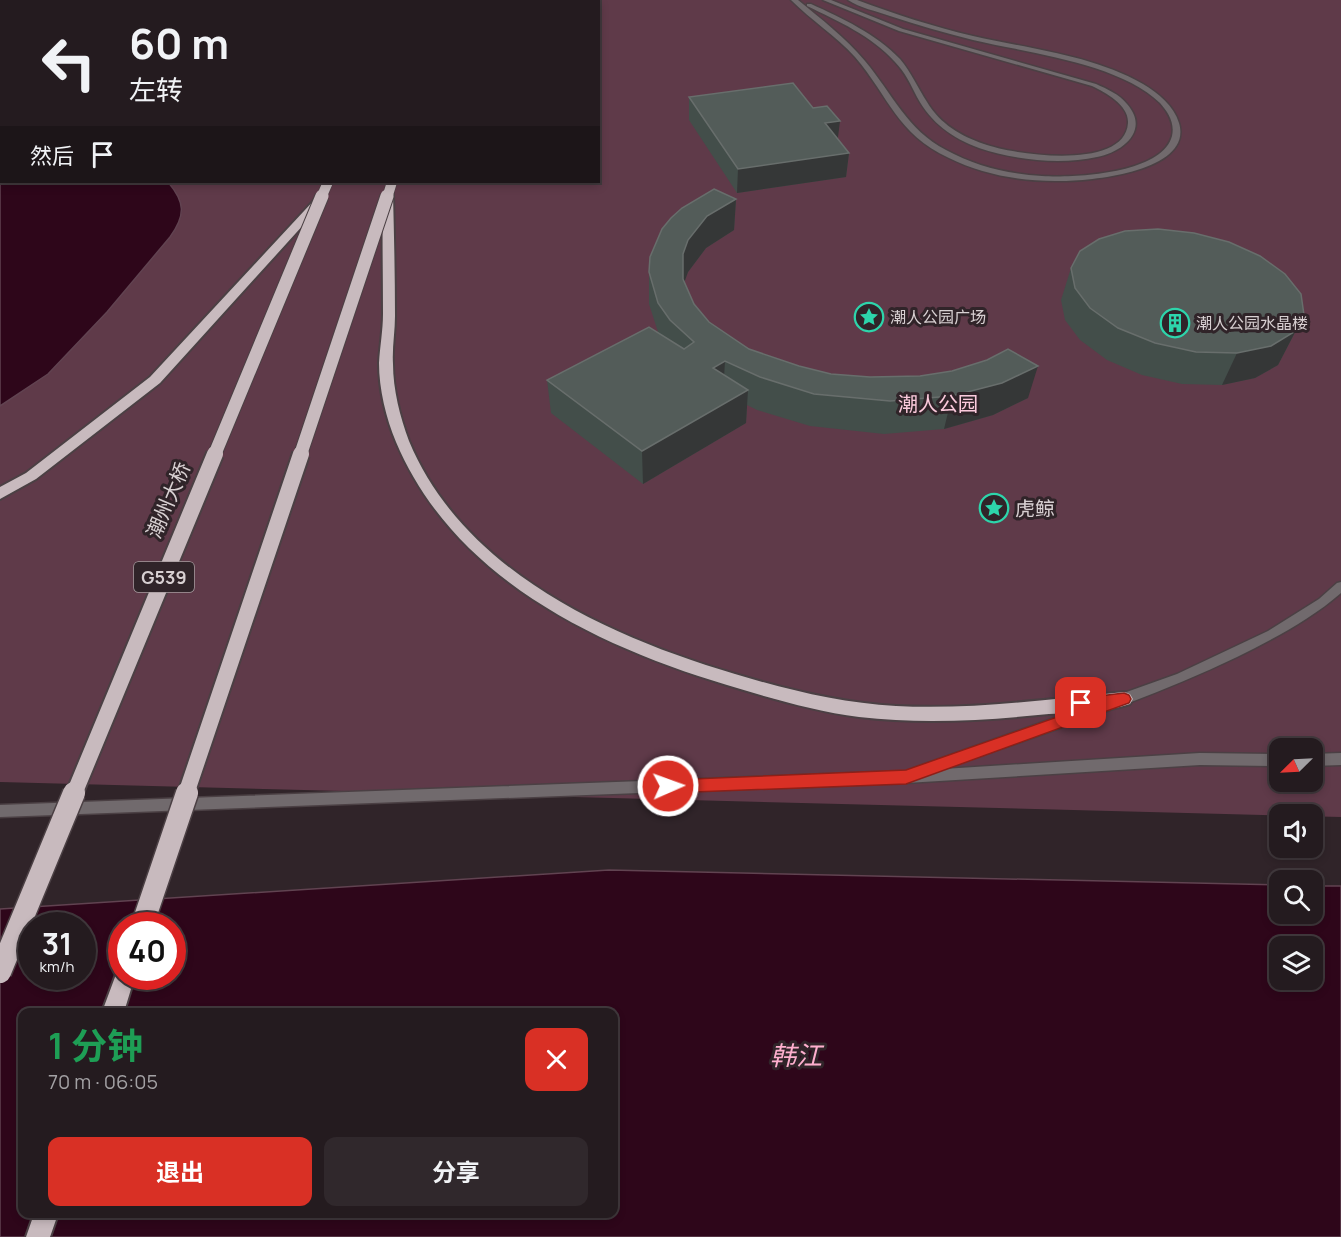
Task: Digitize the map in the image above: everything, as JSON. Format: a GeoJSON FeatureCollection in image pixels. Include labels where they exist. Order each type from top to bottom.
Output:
{"type":"FeatureCollection","features":[{"type":"Feature","properties":{"kind":"highway","name":"潮州大桥"},"geometry":{"type":"LineString","coordinates":[[0,972],[328,183]]}},
{"type":"Feature","properties":{"kind":"highway"},"geometry":{"type":"LineString","coordinates":[[390,188],[389,330],[386,364],[391,401],[403,443],[426,488],[459,530],[505,572],[562,610],[632,645],[710,675],[802,700],[863,710],[930,714],[1124,699]]}},
{"type":"Feature","properties":{"kind":"highway"},"geometry":{"type":"LineString","coordinates":[[147,912],[390,188]]}},
{"type":"Feature","properties":{"kind":"highway"},"geometry":{"type":"LineString","coordinates":[[0,494],[31,476],[155,380],[321,199]]}},
{"type":"Feature","properties":{"kind":"highway"},"geometry":{"type":"LineString","coordinates":[[114,1008],[120,990]]}},
{"type":"Feature","properties":{"kind":"highway"},"geometry":{"type":"LineString","coordinates":[[38,1237],[45,1218]]}},
{"type":"Feature","properties":{"kind":"street"},"geometry":{"type":"LineString","coordinates":[[795,0],[848,23],[876,42],[904,69],[933,116],[949,129],[975,144],[1020,156],[1073,158],[1117,147],[1124,143],[1132,130],[1132,120],[1125,106],[1106,91],[901,30],[826,0]]}},
{"type":"Feature","properties":{"kind":"street"},"geometry":{"type":"LineString","coordinates":[[795,0],[846,42],[866,66],[898,117],[911,131],[940,151],[967,163],[1025,176],[1090,177],[1114,174],[1148,164],[1174,146],[1177,124],[1169,109],[1140,86],[1074,62],[945,30],[851,0]]}},
{"type":"Feature","properties":{"kind":"street"},"geometry":{"type":"LineString","coordinates":[[906,777],[1180,678],[1272,634],[1323,602],[1341,586]]}},
{"type":"Feature","properties":{"kind":"street"},"geometry":{"type":"LineString","coordinates":[[0,812],[906,777],[1200,759],[1269,760]]}},
{"type":"Feature","properties":{"kind":"street"},"geometry":{"type":"LineString","coordinates":[[1323,760],[1341,759]]}},
{"type":"Feature","properties":{"kind":"green space","name":"潮人公园"},"geometry":{"type":"Polygon","coordinates":[[[600,0],[1341,0],[1341,817],[1323,817],[1323,804],[1269,804],[1269,815],[0,782],[0,183],[600,183],[600,0]]]}},
{"type":"Feature","properties":{"kind":"water"},"geometry":{"type":"Polygon","coordinates":[[[0,183],[169,183],[178,196],[181,209],[179,222],[170,237],[107,312],[48,374],[0,406],[0,183]]]}},
{"type":"Feature","properties":{"kind":"water","name":"韩江"},"geometry":{"type":"Polygon","coordinates":[[[609,870],[1269,885],[1269,924],[1323,924],[1323,886],[1341,886],[1341,1237],[0,1237],[0,909],[609,870]]]}},
{"type":"Feature","properties":{"kind":"building"},"geometry":{"type":"Polygon","coordinates":[[[793,83],[813,108],[827,106],[840,121],[825,123],[849,153],[738,169],[689,97],[793,83]]]}},
{"type":"Feature","properties":{"kind":"building"},"geometry":{"type":"Polygon","coordinates":[[[714,189],[736,199],[707,216],[688,240],[683,254],[683,279],[694,304],[709,322],[749,349],[831,374],[870,377],[920,376],[952,371],[987,360],[1008,349],[1038,366],[1002,383],[952,396],[890,401],[814,394],[760,377],[725,361],[713,368],[748,390],[642,451],[547,380],[649,327],[684,349],[694,342],[670,320],[658,303],[649,272],[650,257],[662,229],[671,218],[682,208],[714,189]]]}},
{"type":"Feature","properties":{"kind":"building","name":"潮人公园水晶楼"},"geometry":{"type":"Polygon","coordinates":[[[1158,229],[1194,233],[1229,242],[1260,256],[1285,274],[1301,294],[1304,315],[1294,332],[1271,346],[1237,353],[1196,352],[1155,343],[1118,328],[1090,308],[1075,288],[1071,268],[1080,251],[1099,239],[1125,231],[1158,229]]]}},
{"type":"Feature","properties":{"kind":"place","name":"潮人公园广场"},"geometry":{"type":"Point","coordinates":[869,317]}},
{"type":"Feature","properties":{"kind":"place","name":"潮人公园水晶楼"},"geometry":{"type":"Point","coordinates":[1175,323]}},
{"type":"Feature","properties":{"kind":"place","name":"虎鲸"},"geometry":{"type":"Point","coordinates":[994,508]}},
{"type":"Feature","properties":{"kind":"route"},"geometry":{"type":"LineString","coordinates":[[668,786],[906,777],[1124,699],[1081,703]]}}]}
